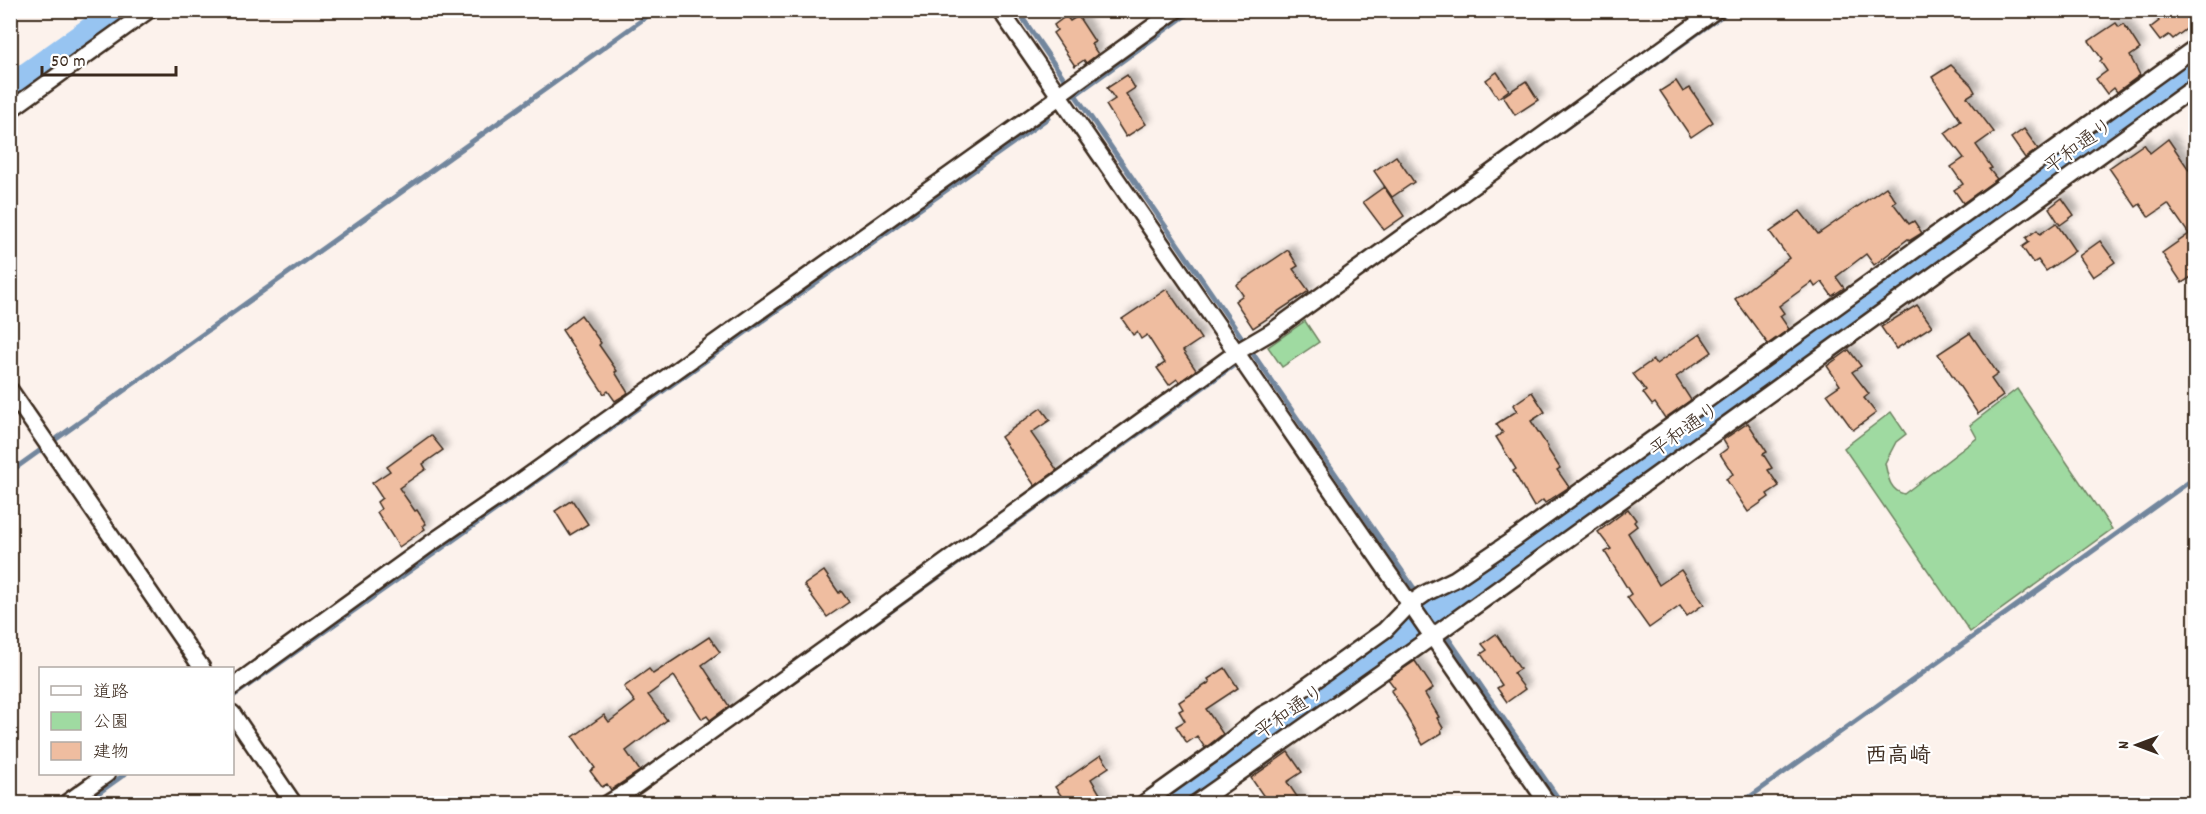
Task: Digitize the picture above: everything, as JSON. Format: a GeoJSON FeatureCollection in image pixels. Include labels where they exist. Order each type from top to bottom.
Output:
{"type":"FeatureCollection","features":[{"type":"Feature","properties":{"kind":"street"},"geometry":{"type":"LineString","coordinates":[[10,110],[149,10]]}},
{"type":"Feature","properties":{"kind":"street"},"geometry":{"type":"LineString","coordinates":[[1000,10],[1064,91],[1244,348],[1333,490],[1417,603],[1548,804]]}},
{"type":"Feature","properties":{"kind":"street"},"geometry":{"type":"LineString","coordinates":[[234,686],[431,543],[520,483],[1176,10]]}},
{"type":"Feature","properties":{"kind":"street"},"geometry":{"type":"LineString","coordinates":[[607,804],[1244,348],[1281,325],[1716,10]]}},
{"type":"Feature","properties":{"kind":"street"},"geometry":{"type":"LineString","coordinates":[[1143,804],[1220,749],[1262,715],[1385,630],[1417,603],[1517,537],[2196,48]]}},
{"type":"Feature","properties":{"kind":"street","name":"平和通り"},"geometry":{"type":"LineString","coordinates":[[1195,804],[1951,264],[2196,86]]}},
{"type":"Feature","properties":{"kind":"street"},"geometry":{"type":"LineString","coordinates":[[10,390],[201,667]]}},
{"type":"Feature","properties":{"kind":"street"},"geometry":{"type":"LineString","coordinates":[[234,716],[294,804]]}},
{"type":"Feature","properties":{"kind":"street"},"geometry":{"type":"LineString","coordinates":[[65,804],[106,775]]}},
{"type":"Feature","properties":{"kind":"green space"},"geometry":{"type":"Polygon","coordinates":[[[1305,321],[1319,342],[1282,367],[1268,347],[1305,321]]]}},
{"type":"Feature","properties":{"kind":"green space"},"geometry":{"type":"Polygon","coordinates":[[[2017,389],[2112,529],[1970,632],[1844,448],[1891,412],[1906,434],[1896,442],[1885,463],[1892,486],[1904,494],[1977,438],[1970,425],[2017,389]]]}},
{"type":"Feature","properties":{"kind":"building"},"geometry":{"type":"Polygon","coordinates":[[[2152,10],[2183,10],[2193,24],[2173,39],[2169,35],[2160,41],[2150,28],[2159,21],[2152,10]]]}},
{"type":"Feature","properties":{"kind":"building"},"geometry":{"type":"Polygon","coordinates":[[[1066,16],[1070,21],[1078,16],[1095,42],[1091,44],[1098,54],[1086,63],[1084,60],[1075,66],[1053,33],[1057,30],[1054,25],[1066,16]]]}},
{"type":"Feature","properties":{"kind":"building"},"geometry":{"type":"Polygon","coordinates":[[[2116,23],[2119,27],[2124,24],[2140,49],[2130,56],[2140,75],[2117,92],[2114,88],[2107,94],[2096,79],[2107,71],[2100,61],[2102,59],[2089,41],[2116,23]]]}},
{"type":"Feature","properties":{"kind":"building"},"geometry":{"type":"Polygon","coordinates":[[[1951,65],[1971,85],[1975,92],[1967,97],[1994,132],[1976,145],[1997,179],[1963,203],[1954,190],[1963,184],[1951,167],[1964,158],[1945,133],[1961,121],[1932,77],[1951,65]]]}},
{"type":"Feature","properties":{"kind":"building"},"geometry":{"type":"Polygon","coordinates":[[[1497,72],[1509,90],[1498,98],[1486,80],[1497,72]]]}},
{"type":"Feature","properties":{"kind":"building"},"geometry":{"type":"Polygon","coordinates":[[[1127,75],[1135,88],[1126,94],[1146,124],[1126,137],[1106,105],[1115,99],[1107,88],[1127,75]]]}},
{"type":"Feature","properties":{"kind":"building"},"geometry":{"type":"Polygon","coordinates":[[[1526,81],[1538,100],[1515,115],[1503,96],[1526,81]]]}},
{"type":"Feature","properties":{"kind":"building"},"geometry":{"type":"Polygon","coordinates":[[[1676,81],[1683,92],[1690,88],[1713,122],[1691,137],[1660,91],[1676,81]]]}},
{"type":"Feature","properties":{"kind":"building"},"geometry":{"type":"Polygon","coordinates":[[[2024,129],[2038,149],[2025,158],[2011,138],[2024,129]]]}},
{"type":"Feature","properties":{"kind":"building"},"geometry":{"type":"Polygon","coordinates":[[[2168,139],[2194,177],[2191,179],[2196,186],[2196,274],[2182,283],[2162,253],[2189,234],[2168,204],[2149,217],[2140,204],[2136,207],[2109,168],[2144,144],[2150,153],[2168,139]]]}},
{"type":"Feature","properties":{"kind":"building"},"geometry":{"type":"Polygon","coordinates":[[[1396,156],[1414,182],[1392,197],[1374,171],[1396,156]]]}},
{"type":"Feature","properties":{"kind":"building"},"geometry":{"type":"Polygon","coordinates":[[[1384,187],[1404,216],[1384,230],[1363,202],[1384,187]]]}},
{"type":"Feature","properties":{"kind":"building"},"geometry":{"type":"Polygon","coordinates":[[[1886,187],[1896,201],[1893,203],[1909,224],[1914,221],[1922,233],[1909,241],[1908,239],[1874,265],[1866,254],[1836,277],[1844,288],[1832,296],[1822,282],[1815,287],[1812,282],[1779,306],[1784,313],[1780,316],[1789,329],[1768,344],[1735,299],[1789,258],[1770,232],[1800,211],[1818,234],[1886,187]]]}},
{"type":"Feature","properties":{"kind":"building"},"geometry":{"type":"Polygon","coordinates":[[[2062,198],[2074,215],[2060,225],[2049,208],[2062,198]]]}},
{"type":"Feature","properties":{"kind":"building"},"geometry":{"type":"Polygon","coordinates":[[[2056,223],[2075,251],[2046,271],[2038,260],[2033,263],[2022,247],[2029,242],[2026,238],[2037,230],[2040,234],[2056,223]]]}},
{"type":"Feature","properties":{"kind":"building"},"geometry":{"type":"Polygon","coordinates":[[[2100,241],[2115,262],[2093,277],[2079,256],[2100,241]]]}},
{"type":"Feature","properties":{"kind":"building"},"geometry":{"type":"Polygon","coordinates":[[[1288,250],[1298,266],[1293,269],[1309,291],[1253,328],[1235,301],[1243,295],[1236,285],[1288,250]]]}},
{"type":"Feature","properties":{"kind":"building"},"geometry":{"type":"Polygon","coordinates":[[[1167,289],[1201,339],[1183,351],[1196,370],[1179,382],[1177,379],[1169,385],[1157,368],[1165,363],[1147,335],[1141,339],[1137,332],[1133,335],[1122,319],[1167,289]]]}},
{"type":"Feature","properties":{"kind":"building"},"geometry":{"type":"Polygon","coordinates":[[[1917,305],[1932,326],[1896,349],[1881,327],[1917,305]]]}},
{"type":"Feature","properties":{"kind":"building"},"geometry":{"type":"Polygon","coordinates":[[[581,315],[601,343],[599,345],[617,371],[615,372],[628,393],[615,401],[608,391],[604,394],[562,330],[581,315]]]}},
{"type":"Feature","properties":{"kind":"building"},"geometry":{"type":"Polygon","coordinates":[[[1970,333],[1998,374],[1991,379],[2003,396],[1978,414],[1938,354],[1970,333]]]}},
{"type":"Feature","properties":{"kind":"building"},"geometry":{"type":"Polygon","coordinates":[[[1700,334],[1712,352],[1676,377],[1691,400],[1665,418],[1655,403],[1652,405],[1643,393],[1646,391],[1633,374],[1653,360],[1656,364],[1700,334]]]}},
{"type":"Feature","properties":{"kind":"building"},"geometry":{"type":"Polygon","coordinates":[[[1849,350],[1861,366],[1852,372],[1869,394],[1864,398],[1876,413],[1853,430],[1827,394],[1840,385],[1827,366],[1849,350]]]}},
{"type":"Feature","properties":{"kind":"building"},"geometry":{"type":"Polygon","coordinates":[[[1532,392],[1545,412],[1531,421],[1560,468],[1557,470],[1569,487],[1545,503],[1543,500],[1534,507],[1513,471],[1516,469],[1496,437],[1503,433],[1496,424],[1517,411],[1513,405],[1532,392]]]}},
{"type":"Feature","properties":{"kind":"building"},"geometry":{"type":"Polygon","coordinates":[[[1041,408],[1050,420],[1031,433],[1057,470],[1035,486],[1001,437],[1041,408]]]}},
{"type":"Feature","properties":{"kind":"building"},"geometry":{"type":"Polygon","coordinates":[[[1748,423],[1767,452],[1763,454],[1772,468],[1768,470],[1779,486],[1767,494],[1769,497],[1748,512],[1726,479],[1733,474],[1720,454],[1728,448],[1723,440],[1748,423]]]}},
{"type":"Feature","properties":{"kind":"building"},"geometry":{"type":"Polygon","coordinates":[[[431,435],[443,450],[423,464],[426,469],[399,488],[426,524],[423,526],[425,529],[399,547],[377,512],[381,509],[377,502],[382,498],[372,483],[390,471],[387,467],[431,435]]]}},
{"type":"Feature","properties":{"kind":"building"},"geometry":{"type":"Polygon","coordinates":[[[572,500],[588,524],[570,535],[555,511],[572,500]]]}},
{"type":"Feature","properties":{"kind":"building"},"geometry":{"type":"Polygon","coordinates":[[[1628,509],[1636,520],[1634,522],[1637,526],[1628,533],[1659,585],[1681,570],[1704,604],[1687,616],[1680,606],[1649,628],[1627,597],[1631,594],[1605,552],[1611,549],[1598,532],[1628,509]]]}},
{"type":"Feature","properties":{"kind":"building"},"geometry":{"type":"Polygon","coordinates":[[[824,571],[839,593],[841,591],[849,602],[827,617],[804,585],[824,571]]]}},
{"type":"Feature","properties":{"kind":"building"},"geometry":{"type":"Polygon","coordinates":[[[1496,634],[1520,669],[1513,673],[1525,689],[1507,702],[1497,688],[1502,685],[1481,654],[1487,650],[1482,644],[1496,634]]]}},
{"type":"Feature","properties":{"kind":"building"},"geometry":{"type":"Polygon","coordinates":[[[709,637],[720,652],[702,665],[729,706],[710,720],[707,716],[702,719],[674,676],[648,695],[667,720],[626,751],[640,771],[611,790],[607,784],[602,787],[590,771],[595,768],[573,737],[604,715],[609,722],[635,702],[624,687],[649,669],[653,674],[709,637]]]}},
{"type":"Feature","properties":{"kind":"building"},"geometry":{"type":"Polygon","coordinates":[[[1415,661],[1433,688],[1425,694],[1443,728],[1442,733],[1423,745],[1391,691],[1395,688],[1388,679],[1415,661]]]}},
{"type":"Feature","properties":{"kind":"building"},"geometry":{"type":"Polygon","coordinates":[[[1225,668],[1238,688],[1206,709],[1223,734],[1205,748],[1197,736],[1187,743],[1176,726],[1185,721],[1179,711],[1183,709],[1179,702],[1210,682],[1208,679],[1225,668]]]}},
{"type":"Feature","properties":{"kind":"building"},"geometry":{"type":"Polygon","coordinates":[[[1288,752],[1302,772],[1287,782],[1302,804],[1269,804],[1251,778],[1288,752]]]}},
{"type":"Feature","properties":{"kind":"building"},"geometry":{"type":"Polygon","coordinates":[[[1101,755],[1109,767],[1091,779],[1106,804],[1067,804],[1055,787],[1101,755]]]}},
{"type":"Feature","properties":{"kind":"waterway"},"geometry":{"type":"LineString","coordinates":[[10,91],[124,10]]}},
{"type":"Feature","properties":{"kind":"waterway"},"geometry":{"type":"LineString","coordinates":[[10,472],[656,10]]}},
{"type":"Feature","properties":{"kind":"waterway"},"geometry":{"type":"LineString","coordinates":[[1017,10],[1562,804]]}},
{"type":"Feature","properties":{"kind":"waterway"},"geometry":{"type":"LineString","coordinates":[[1075,95],[1193,10]]}},
{"type":"Feature","properties":{"kind":"waterway"},"geometry":{"type":"LineString","coordinates":[[1534,151],[1730,10]]}},
{"type":"Feature","properties":{"kind":"waterway"},"geometry":{"type":"LineString","coordinates":[[1166,804],[2196,68]]}},
{"type":"Feature","properties":{"kind":"waterway"},"geometry":{"type":"LineString","coordinates":[[234,696],[1048,118]]}},
{"type":"Feature","properties":{"kind":"waterway"},"geometry":{"type":"LineString","coordinates":[[770,698],[1233,366]]}},
{"type":"Feature","properties":{"kind":"waterway"},"geometry":{"type":"LineString","coordinates":[[1740,804],[2196,477]]}},
{"type":"Feature","properties":{"kind":"waterway"},"geometry":{"type":"LineString","coordinates":[[83,804],[124,775]]}},
{"type":"Feature","properties":{"kind":"district","name":"西高崎"},"geometry":{"type":"Point","coordinates":[1898,754]}}]}
